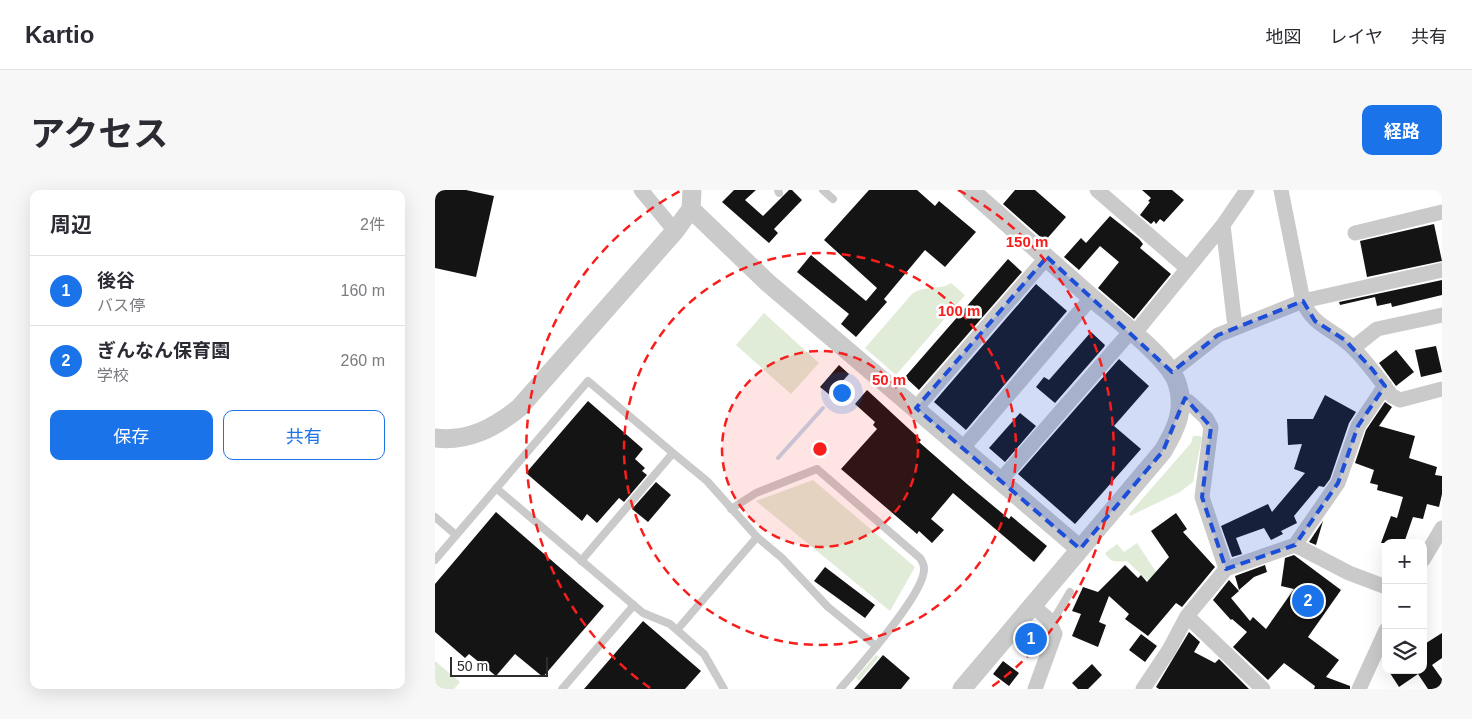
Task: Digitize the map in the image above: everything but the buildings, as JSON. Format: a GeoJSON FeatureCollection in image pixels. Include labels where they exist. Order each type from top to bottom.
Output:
{"type":"FeatureCollection","features":[{"type":"Feature","properties":{"kind":"street"},"geometry":{"type":"LineString","coordinates":[[641,190],[675,231]]}},
{"type":"Feature","properties":{"kind":"street"},"geometry":{"type":"LineString","coordinates":[[435,438],[465,437],[485,431],[503,421],[519,408],[675,231],[691,209],[692,190]]}},
{"type":"Feature","properties":{"kind":"street"},"geometry":{"type":"LineString","coordinates":[[962,689],[1163,451],[1173,434],[1182,406],[1177,381],[1172,371],[1133,333],[970,190]]}},
{"type":"Feature","properties":{"kind":"street"},"geometry":{"type":"LineString","coordinates":[[1097,190],[1187,268]]}},
{"type":"Feature","properties":{"kind":"street"},"geometry":{"type":"LineString","coordinates":[[1000,481],[1133,333],[1223,225],[1247,190]]}},
{"type":"Feature","properties":{"kind":"street"},"geometry":{"type":"LineString","coordinates":[[1281,190],[1303,300],[1315,321],[1335,332],[1353,348],[1392,396],[1400,400],[1442,389]]}},
{"type":"Feature","properties":{"kind":"street"},"geometry":{"type":"LineString","coordinates":[[691,209],[768,283],[1081,549]]}},
{"type":"Feature","properties":{"kind":"street"},"geometry":{"type":"LineString","coordinates":[[1355,233],[1442,212]]}},
{"type":"Feature","properties":{"kind":"street"},"geometry":{"type":"LineString","coordinates":[[1223,225],[1235,327]]}},
{"type":"Feature","properties":{"kind":"street"},"geometry":{"type":"LineString","coordinates":[[916,408],[1047,257]]}},
{"type":"Feature","properties":{"kind":"street"},"geometry":{"type":"LineString","coordinates":[[1172,371],[1205,343],[1235,327],[1303,300],[1442,270]]}},
{"type":"Feature","properties":{"kind":"street"},"geometry":{"type":"LineString","coordinates":[[962,449],[1092,298]]}},
{"type":"Feature","properties":{"kind":"street"},"geometry":{"type":"LineString","coordinates":[[1353,348],[1377,329],[1442,315]]}},
{"type":"Feature","properties":{"kind":"street"},"geometry":{"type":"LineString","coordinates":[[1143,689],[1169,650],[1187,616],[1226,570],[1295,545],[1338,483],[1358,426],[1385,386]]}},
{"type":"Feature","properties":{"kind":"street"},"geometry":{"type":"LineString","coordinates":[[1182,406],[1189,402],[1206,418],[1211,427],[1202,497],[1226,570]]}},
{"type":"Feature","properties":{"kind":"street"},"geometry":{"type":"LineString","coordinates":[[1427,553],[1442,528]]}},
{"type":"Feature","properties":{"kind":"street"},"geometry":{"type":"LineString","coordinates":[[1295,545],[1349,573],[1382,585]]}},
{"type":"Feature","properties":{"kind":"street"},"geometry":{"type":"LineString","coordinates":[[1033,606],[1051,624],[1055,634],[1035,689]]}},
{"type":"Feature","properties":{"kind":"street"},"geometry":{"type":"LineString","coordinates":[[1187,616],[1263,689]]}},
{"type":"Feature","properties":{"kind":"street"},"geometry":{"type":"LineString","coordinates":[[1359,689],[1382,639]]}},
{"type":"Feature","properties":{"kind":"lane"},"geometry":{"type":"LineString","coordinates":[[823,190],[833,199]]}},
{"type":"Feature","properties":{"kind":"lane"},"geometry":{"type":"LineString","coordinates":[[435,560],[588,381],[707,481],[757,537],[782,558],[829,607],[877,646]]}},
{"type":"Feature","properties":{"kind":"lane"},"geometry":{"type":"LineString","coordinates":[[581,561],[673,453]]}},
{"type":"Feature","properties":{"kind":"lane"},"geometry":{"type":"LineString","coordinates":[[731,509],[755,493],[817,469],[920,558],[924,567],[923,577],[897,621],[840,689]]}},
{"type":"Feature","properties":{"kind":"lane"},"geometry":{"type":"LineString","coordinates":[[496,488],[643,613],[670,624],[677,630],[704,654],[724,689]]}},
{"type":"Feature","properties":{"kind":"lane"},"geometry":{"type":"LineString","coordinates":[[435,517],[456,535]]}},
{"type":"Feature","properties":{"kind":"lane"},"geometry":{"type":"LineString","coordinates":[[677,630],[757,537]]}},
{"type":"Feature","properties":{"kind":"lane"},"geometry":{"type":"LineString","coordinates":[[1051,624],[1070,592]]}},
{"type":"Feature","properties":{"kind":"lane"},"geometry":{"type":"LineString","coordinates":[[563,689],[634,605]]}},
{"type":"Feature","properties":{"kind":"highlighted area"},"geometry":{"type":"Polygon","coordinates":[[[1047,257],[1172,372],[1218,335],[1303,301],[1315,321],[1345,340],[1385,386],[1358,426],[1338,483],[1295,545],[1226,569],[1202,497],[1211,427],[1185,398],[1163,451],[1080,549],[916,408],[1047,257]]]}},
{"type":"Feature","properties":{"kind":"green space"},"geometry":{"type":"Polygon","coordinates":[[[951,283],[965,295],[896,375],[865,348],[912,294],[916,291],[941,287],[951,283]]]}},
{"type":"Feature","properties":{"kind":"green space"},"geometry":{"type":"Polygon","coordinates":[[[764,313],[819,363],[791,394],[736,345],[764,313]]]}},
{"type":"Feature","properties":{"kind":"green space"},"geometry":{"type":"Polygon","coordinates":[[[1193,436],[1200,436],[1202,438],[1193,482],[1180,492],[1130,516],[1129,514],[1191,443],[1193,436]]]}},
{"type":"Feature","properties":{"kind":"green space"},"geometry":{"type":"Polygon","coordinates":[[[813,480],[915,567],[890,611],[756,501],[813,480]]]}},
{"type":"Feature","properties":{"kind":"green space"},"geometry":{"type":"Polygon","coordinates":[[[1137,543],[1160,578],[1152,585],[1127,561],[1117,562],[1105,553],[1117,544],[1124,552],[1137,543]]]}},
{"type":"Feature","properties":{"kind":"green space"},"geometry":{"type":"Polygon","coordinates":[[[876,655],[879,657],[859,681],[856,678],[876,655]]]}},
{"type":"Feature","properties":{"kind":"green space"},"geometry":{"type":"Polygon","coordinates":[[[435,661],[460,682],[454,689],[435,689],[435,661]]]}},
{"type":"Feature","properties":{"kind":"waterway"},"geometry":{"type":"LineString","coordinates":[[778,458],[823,408]]}},
{"type":"Feature","properties":{"kind":"place","name":"ぎんなん保育園"},"geometry":{"type":"Point","coordinates":[1308,601]}},
{"type":"Feature","properties":{"kind":"place","name":"後谷"},"geometry":{"type":"Point","coordinates":[1031,639]}}]}
